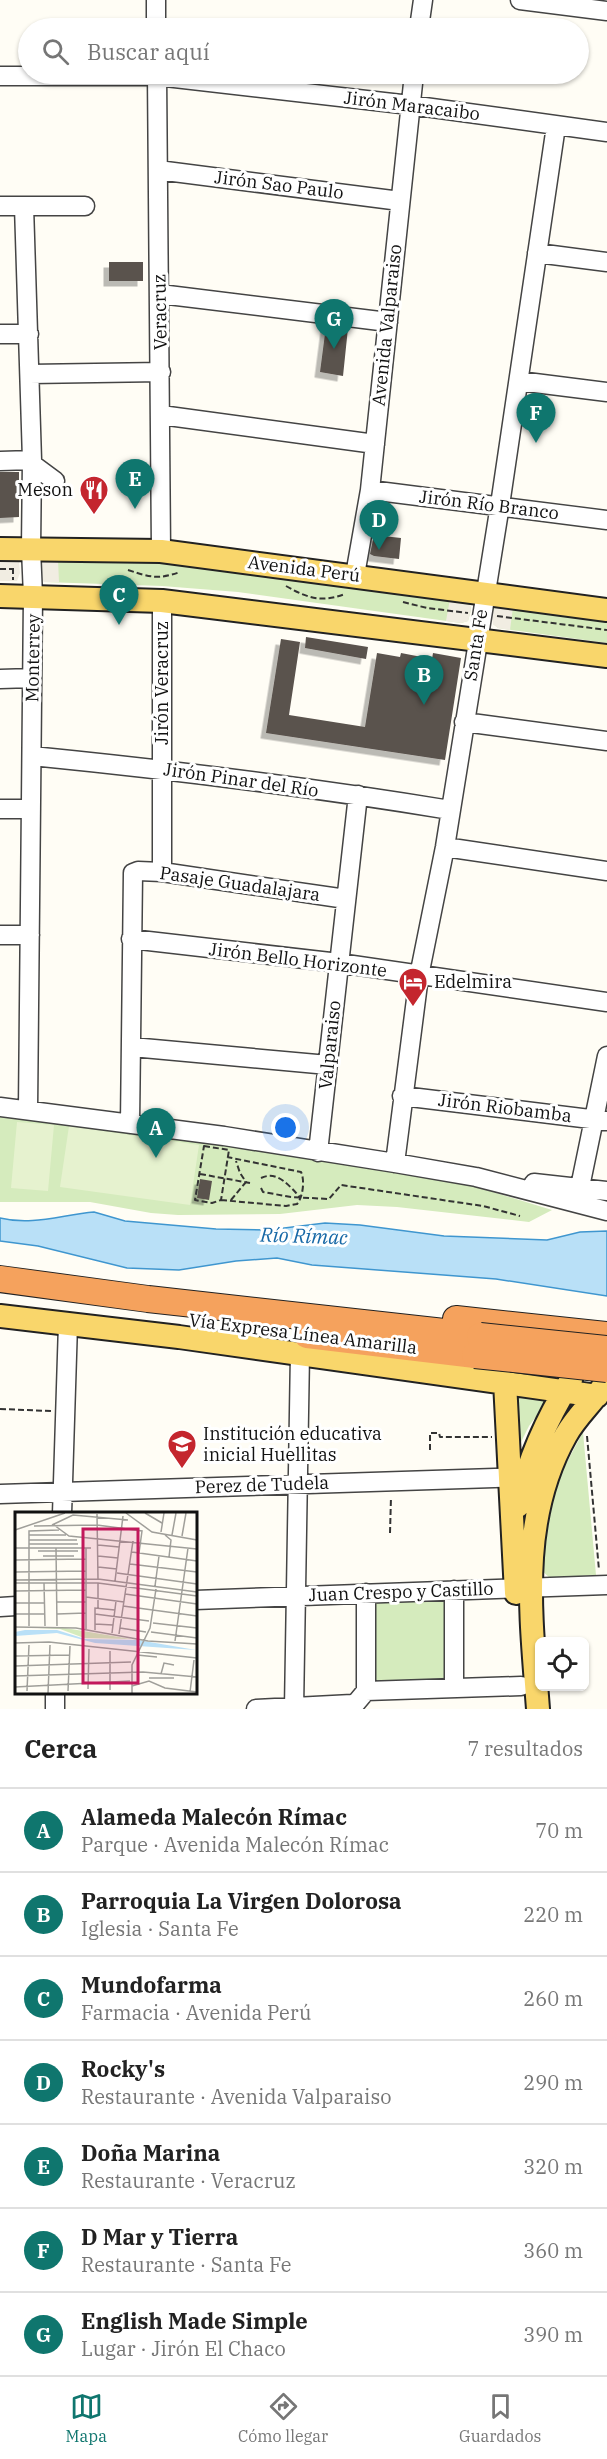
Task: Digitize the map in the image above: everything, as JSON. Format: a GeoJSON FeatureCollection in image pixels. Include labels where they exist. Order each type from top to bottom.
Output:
{"type":"FeatureCollection","features":[{"type":"Feature","properties":{"kind":"highway","name":"Vía Expresa Línea Amarilla"},"geometry":{"type":"LineString","coordinates":[[0,1279],[478,1346],[607,1369]]}},
{"type":"Feature","properties":{"kind":"highway"},"geometry":{"type":"LineString","coordinates":[[148,1299],[228,1294],[605,1332]]}},
{"type":"Feature","properties":{"kind":"highway","name":"Vía Expresa Línea Amarilla"},"geometry":{"type":"LineString","coordinates":[[0,1297],[478,1346],[605,1332]]}},
{"type":"Feature","properties":{"kind":"main road","name":"Avenida Perú"},"geometry":{"type":"LineString","coordinates":[[15,552],[160,551],[488,605],[607,610]]}},
{"type":"Feature","properties":{"kind":"main road"},"geometry":{"type":"LineString","coordinates":[[7,588],[33,596],[162,601],[607,656]]}},
{"type":"Feature","properties":{"kind":"main road"},"geometry":{"type":"LineString","coordinates":[[0,1316],[300,1353],[590,1394]]}},
{"type":"Feature","properties":{"kind":"main road"},"geometry":{"type":"LineString","coordinates":[[523,1589],[530,1567],[536,1516],[543,1484],[565,1436],[590,1394],[605,1332]]}},
{"type":"Feature","properties":{"kind":"main road"},"geometry":{"type":"LineString","coordinates":[[505,1382],[507,1438],[516,1477],[513,1532],[523,1589],[532,1685],[538,1709]]}},
{"type":"Feature","properties":{"kind":"main road"},"geometry":{"type":"LineString","coordinates":[[516,1477],[543,1429],[590,1394]]}},
{"type":"Feature","properties":{"kind":"main road"},"geometry":{"type":"LineString","coordinates":[[522,1709],[532,1685]]}},
{"type":"Feature","properties":{"kind":"street"},"geometry":{"type":"LineString","coordinates":[[156,0],[156,18]]}},
{"type":"Feature","properties":{"kind":"street"},"geometry":{"type":"LineString","coordinates":[[421,18],[423,0]]}},
{"type":"Feature","properties":{"kind":"street"},"geometry":{"type":"LineString","coordinates":[[520,0],[607,11]]}},
{"type":"Feature","properties":{"kind":"street","name":"Jirón Maracaibo"},"geometry":{"type":"LineString","coordinates":[[0,76],[18,76]]}},
{"type":"Feature","properties":{"kind":"street","name":"Veracruz"},"geometry":{"type":"LineString","coordinates":[[157,84],[161,416],[160,551]]}},
{"type":"Feature","properties":{"kind":"street","name":"Jirón Maracaibo"},"geometry":{"type":"LineString","coordinates":[[233,84],[607,132]]}},
{"type":"Feature","properties":{"kind":"street","name":"Avenida Valparaiso"},"geometry":{"type":"LineString","coordinates":[[352,584],[370,490],[413,84]]}},
{"type":"Feature","properties":{"kind":"street","name":"Santa Fe"},"geometry":{"type":"LineString","coordinates":[[394,1163],[419,976],[445,847],[478,639],[488,605],[500,505],[556,126]]}},
{"type":"Feature","properties":{"kind":"street","name":"Jirón Sao Paulo"},"geometry":{"type":"LineString","coordinates":[[158,170],[400,201]]}},
{"type":"Feature","properties":{"kind":"street"},"geometry":{"type":"LineString","coordinates":[[0,206],[85,206]]}},
{"type":"Feature","properties":{"kind":"street","name":"Monterrey"},"geometry":{"type":"LineString","coordinates":[[24,206],[32,462],[15,552],[33,596],[28,1110]]}},
{"type":"Feature","properties":{"kind":"street"},"geometry":{"type":"LineString","coordinates":[[537,253],[607,262]]}},
{"type":"Feature","properties":{"kind":"street"},"geometry":{"type":"LineString","coordinates":[[160,294],[388,322]]}},
{"type":"Feature","properties":{"kind":"street"},"geometry":{"type":"LineString","coordinates":[[0,334],[29,334]]}},
{"type":"Feature","properties":{"kind":"street"},"geometry":{"type":"LineString","coordinates":[[30,374],[160,372]]}},
{"type":"Feature","properties":{"kind":"street"},"geometry":{"type":"LineString","coordinates":[[519,381],[607,392]]}},
{"type":"Feature","properties":{"kind":"street"},"geometry":{"type":"LineString","coordinates":[[161,416],[375,444]]}},
{"type":"Feature","properties":{"kind":"street"},"geometry":{"type":"LineString","coordinates":[[0,460],[32,462],[55,481]]}},
{"type":"Feature","properties":{"kind":"street","name":"Jirón Río Branco"},"geometry":{"type":"LineString","coordinates":[[370,490],[607,520]]}},
{"type":"Feature","properties":{"kind":"street","name":"Jirón Veracruz"},"geometry":{"type":"LineString","coordinates":[[162,601],[162,872]]}},
{"type":"Feature","properties":{"kind":"street"},"geometry":{"type":"LineString","coordinates":[[0,679],[32,678]]}},
{"type":"Feature","properties":{"kind":"street"},"geometry":{"type":"LineString","coordinates":[[464,722],[607,741]]}},
{"type":"Feature","properties":{"kind":"street","name":"Jirón Pinar del Río"},"geometry":{"type":"LineString","coordinates":[[32,756],[163,769],[358,795],[450,810]]}},
{"type":"Feature","properties":{"kind":"street","name":"Valparaiso"},"geometry":{"type":"LineString","coordinates":[[318,1152],[358,795]]}},
{"type":"Feature","properties":{"kind":"street"},"geometry":{"type":"LineString","coordinates":[[0,809],[31,809]]}},
{"type":"Feature","properties":{"kind":"street"},"geometry":{"type":"LineString","coordinates":[[445,847],[607,871]]}},
{"type":"Feature","properties":{"kind":"street","name":"Pasaje Guadalajara"},"geometry":{"type":"LineString","coordinates":[[131,939],[133,873],[138,871],[162,872],[346,899]]}},
{"type":"Feature","properties":{"kind":"street"},"geometry":{"type":"LineString","coordinates":[[0,935],[30,935]]}},
{"type":"Feature","properties":{"kind":"street"},"geometry":{"type":"LineString","coordinates":[[130,1124],[131,939]]}},
{"type":"Feature","properties":{"kind":"street","name":"Jirón Bello Horizonte"},"geometry":{"type":"LineString","coordinates":[[131,939],[339,963],[607,1002]]}},
{"type":"Feature","properties":{"kind":"street"},"geometry":{"type":"LineString","coordinates":[[132,1047],[328,1065]]}},
{"type":"Feature","properties":{"kind":"street"},"geometry":{"type":"LineString","coordinates":[[580,1187],[601,1120],[607,1056]]}},
{"type":"Feature","properties":{"kind":"street","name":"Jirón Riobamba"},"geometry":{"type":"LineString","coordinates":[[402,1096],[601,1120]]}},
{"type":"Feature","properties":{"kind":"street"},"geometry":{"type":"LineString","coordinates":[[0,1107],[224,1136],[394,1163],[476,1178],[607,1211]]}},
{"type":"Feature","properties":{"kind":"street"},"geometry":{"type":"LineString","coordinates":[[476,1178],[607,1191]]}},
{"type":"Feature","properties":{"kind":"street"},"geometry":{"type":"LineString","coordinates":[[62,1512],[68,1324]]}},
{"type":"Feature","properties":{"kind":"street"},"geometry":{"type":"LineString","coordinates":[[294,1708],[300,1353]]}},
{"type":"Feature","properties":{"kind":"street","name":"Perez de Tudela"},"geometry":{"type":"LineString","coordinates":[[0,1494],[516,1477]]}},
{"type":"Feature","properties":{"kind":"street","name":"Juan Crespo y Castillo"},"geometry":{"type":"LineString","coordinates":[[196,1600],[604,1585]]}},
{"type":"Feature","properties":{"kind":"street"},"geometry":{"type":"LineString","coordinates":[[454,1590],[454,1687]]}},
{"type":"Feature","properties":{"kind":"street"},"geometry":{"type":"LineString","coordinates":[[256,1709],[354,1704],[366,1691],[366,1593]]}},
{"type":"Feature","properties":{"kind":"street"},"geometry":{"type":"LineString","coordinates":[[0,1607],[15,1606]]}},
{"type":"Feature","properties":{"kind":"street"},"geometry":{"type":"LineString","coordinates":[[366,1691],[532,1685]]}},
{"type":"Feature","properties":{"kind":"path"},"geometry":{"type":"LineString","coordinates":[[7,588],[15,552]]}},
{"type":"Feature","properties":{"kind":"path"},"geometry":{"type":"LineString","coordinates":[[0,569],[20,569]]}},
{"type":"Feature","properties":{"kind":"path"},"geometry":{"type":"LineString","coordinates":[[128,570],[153,578],[162,578],[180,571]]}},
{"type":"Feature","properties":{"kind":"path"},"geometry":{"type":"LineString","coordinates":[[281,583],[301,594],[319,599],[336,598],[352,584]]}},
{"type":"Feature","properties":{"kind":"path"},"geometry":{"type":"LineString","coordinates":[[398,600],[427,608],[471,613]]}},
{"type":"Feature","properties":{"kind":"path"},"geometry":{"type":"LineString","coordinates":[[488,605],[607,630]]}},
{"type":"Feature","properties":{"kind":"path"},"geometry":{"type":"LineString","coordinates":[[221,1200],[227,1157],[229,1150],[204,1146],[195,1200],[212,1203],[221,1200],[286,1206],[297,1204],[301,1198],[304,1179],[301,1172],[227,1157]]}},
{"type":"Feature","properties":{"kind":"path"},"geometry":{"type":"LineString","coordinates":[[234,1159],[238,1162],[240,1173],[248,1182]]}},
{"type":"Feature","properties":{"kind":"path"},"geometry":{"type":"LineString","coordinates":[[200,1174],[248,1182]]}},
{"type":"Feature","properties":{"kind":"path"},"geometry":{"type":"LineString","coordinates":[[261,1178],[271,1175],[280,1178],[301,1198]]}},
{"type":"Feature","properties":{"kind":"path"},"geometry":{"type":"LineString","coordinates":[[230,1201],[248,1182]]}},
{"type":"Feature","properties":{"kind":"path"},"geometry":{"type":"LineString","coordinates":[[261,1188],[263,1191],[301,1198],[329,1199],[341,1185],[483,1206],[520,1216]]}},
{"type":"Feature","properties":{"kind":"path"},"geometry":{"type":"LineString","coordinates":[[590,1394],[604,1585]]}},
{"type":"Feature","properties":{"kind":"path"},"geometry":{"type":"LineString","coordinates":[[0,1409],[65,1412]]}},
{"type":"Feature","properties":{"kind":"path"},"geometry":{"type":"LineString","coordinates":[[430,1450],[430,1433],[439,1433],[440,1437],[507,1438]]}},
{"type":"Feature","properties":{"kind":"path"},"geometry":{"type":"LineString","coordinates":[[390,1533],[391,1481]]}},
{"type":"Feature","properties":{"kind":"green space"},"geometry":{"type":"Polygon","coordinates":[[[44,560],[157,560],[466,602],[470,605],[471,610],[468,621],[461,623],[238,592],[162,586],[44,582],[44,560]]]}},
{"type":"Feature","properties":{"kind":"green space"},"geometry":{"type":"Polygon","coordinates":[[[497,606],[607,621],[607,643],[498,628],[493,624],[493,610],[497,606]]]}},
{"type":"Feature","properties":{"kind":"green space"},"geometry":{"type":"Polygon","coordinates":[[[0,1113],[219,1142],[470,1185],[552,1210],[529,1222],[397,1207],[357,1205],[280,1214],[178,1215],[151,1213],[90,1202],[0,1202],[0,1113]]]}},
{"type":"Feature","properties":{"kind":"green space"},"geometry":{"type":"Polygon","coordinates":[[[17,1122],[54,1125],[48,1191],[11,1188],[17,1122]]]}},
{"type":"Feature","properties":{"kind":"green space"},"geometry":{"type":"Polygon","coordinates":[[[69,1126],[199,1145],[190,1205],[60,1187],[69,1126]]]}},
{"type":"Feature","properties":{"kind":"green space"},"geometry":{"type":"Polygon","coordinates":[[[509,1394],[549,1399],[529,1426],[519,1446],[509,1394]]]}},
{"type":"Feature","properties":{"kind":"green space"},"geometry":{"type":"Polygon","coordinates":[[[583,1432],[596,1575],[550,1578],[542,1571],[548,1524],[559,1477],[583,1432]]]}},
{"type":"Feature","properties":{"kind":"green space"},"geometry":{"type":"Polygon","coordinates":[[[451,1594],[452,1684],[368,1685],[370,1598],[451,1594]]]}},
{"type":"Feature","properties":{"kind":"shaded area"},"geometry":{"type":"Polygon","coordinates":[[[0,559],[16,559],[19,562],[20,573],[17,581],[0,581],[0,559]]]}},
{"type":"Feature","properties":{"kind":"shaded area"},"geometry":{"type":"Polygon","coordinates":[[[44,560],[58,560],[59,582],[44,582],[40,578],[40,563],[44,560]]]}},
{"type":"Feature","properties":{"kind":"shaded area"},"geometry":{"type":"Polygon","coordinates":[[[450,599],[470,605],[468,621],[461,623],[446,621],[450,599]]]}},
{"type":"Feature","properties":{"kind":"shaded area"},"geometry":{"type":"Polygon","coordinates":[[[497,606],[513,607],[510,630],[498,628],[493,624],[491,614],[497,606]]]}},
{"type":"Feature","properties":{"kind":"water","name":"Río Rímac"},"geometry":{"type":"Polygon","coordinates":[[[94,1212],[125,1221],[216,1229],[268,1230],[325,1223],[360,1225],[444,1236],[547,1240],[580,1232],[607,1231],[607,1296],[496,1279],[312,1265],[277,1258],[236,1261],[179,1270],[127,1268],[38,1246],[0,1241],[0,1218],[24,1221],[94,1212]]]}},
{"type":"Feature","properties":{"kind":"building"},"geometry":{"type":"Polygon","coordinates":[[[109,262],[143,262],[143,281],[109,281],[109,262]]]}},
{"type":"Feature","properties":{"kind":"building"},"geometry":{"type":"Polygon","coordinates":[[[326,326],[348,328],[343,376],[320,372],[326,326]]]}},
{"type":"Feature","properties":{"kind":"building"},"geometry":{"type":"Polygon","coordinates":[[[0,472],[19,472],[19,517],[0,518],[0,472]]]}},
{"type":"Feature","properties":{"kind":"building"},"geometry":{"type":"Polygon","coordinates":[[[374,535],[401,538],[399,559],[370,554],[374,535]]]}},
{"type":"Feature","properties":{"kind":"building"},"geometry":{"type":"Polygon","coordinates":[[[306,637],[368,647],[366,659],[305,648],[306,637]]]}},
{"type":"Feature","properties":{"kind":"building"},"geometry":{"type":"Polygon","coordinates":[[[281,639],[300,642],[289,715],[365,727],[377,653],[400,657],[401,653],[432,659],[433,653],[461,658],[445,760],[266,733],[281,639]]]}},
{"type":"Feature","properties":{"kind":"building"},"geometry":{"type":"Polygon","coordinates":[[[200,1179],[212,1181],[209,1200],[197,1198],[200,1179]]]}},
{"type":"Feature","properties":{"kind":"place","name":"English Made Simple"},"geometry":{"type":"Point","coordinates":[334,349]}},
{"type":"Feature","properties":{"kind":"place","name":"D Mar y Tierra"},"geometry":{"type":"Point","coordinates":[536,443]}},
{"type":"Feature","properties":{"kind":"place","name":"Doña Marina"},"geometry":{"type":"Point","coordinates":[135,509]}},
{"type":"Feature","properties":{"kind":"place","name":"Meson"},"geometry":{"type":"Point","coordinates":[94,516]}},
{"type":"Feature","properties":{"kind":"place","name":"Rocky's"},"geometry":{"type":"Point","coordinates":[379,550]}},
{"type":"Feature","properties":{"kind":"place","name":"Mundofarma"},"geometry":{"type":"Point","coordinates":[119,625]}},
{"type":"Feature","properties":{"kind":"place","name":"Parroquia La Virgen Dolorosa"},"geometry":{"type":"Point","coordinates":[424,705]}},
{"type":"Feature","properties":{"kind":"place","name":"Edelmira"},"geometry":{"type":"Point","coordinates":[413,1008]}},
{"type":"Feature","properties":{"kind":"place","name":"Alameda Malecón Rímac"},"geometry":{"type":"Point","coordinates":[156,1158]}},
{"type":"Feature","properties":{"kind":"place","name":"Institución educativa inicial Huellitas"},"geometry":{"type":"Point","coordinates":[182,1470]}}]}
